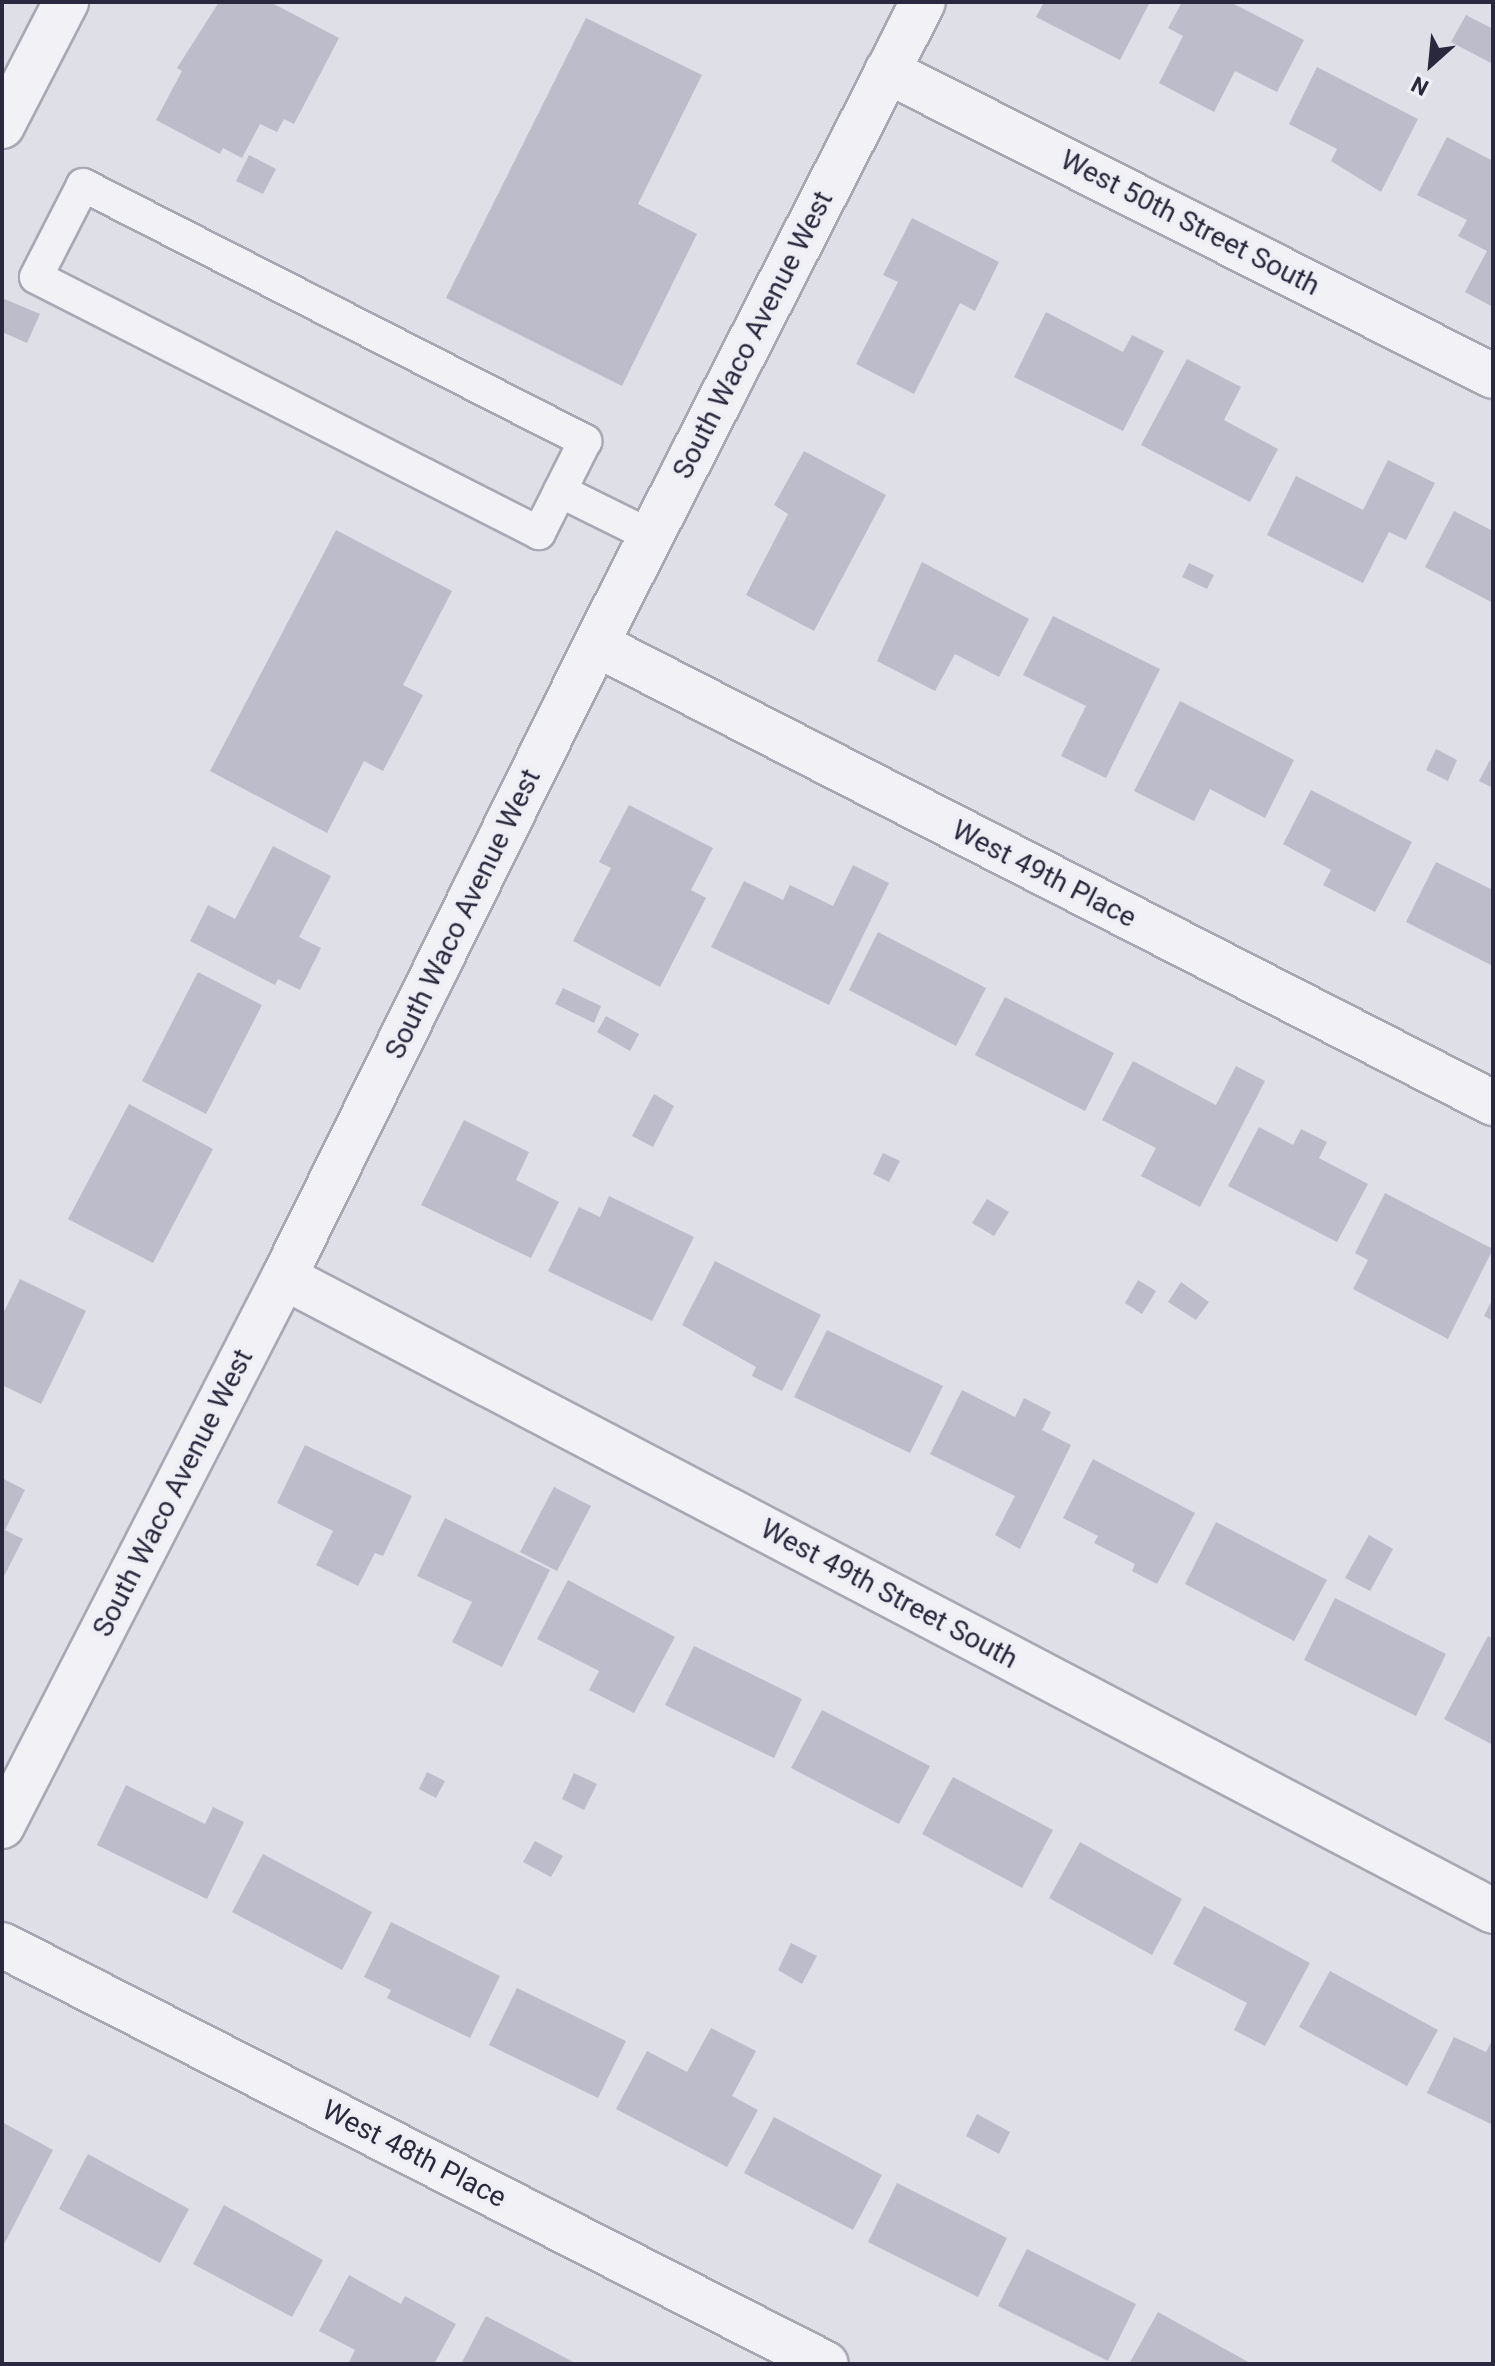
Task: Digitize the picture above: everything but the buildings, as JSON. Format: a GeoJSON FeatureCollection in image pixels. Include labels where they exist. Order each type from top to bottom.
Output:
{"type":"FeatureCollection","features":[{"type":"Feature","properties":{"kind":"street"},"geometry":{"type":"LineString","coordinates":[[2,126],[66,2]]}},
{"type":"Feature","properties":{"kind":"street","name":"South Waco Avenue West"},"geometry":{"type":"LineString","coordinates":[[2,1826],[284,1277],[596,644],[923,2]]}},
{"type":"Feature","properties":{"kind":"street","name":"West 50th Street South"},"geometry":{"type":"LineString","coordinates":[[887,71],[1493,376]]}},
{"type":"Feature","properties":{"kind":"street","name":"West 49th Place"},"geometry":{"type":"LineString","coordinates":[[596,644],[1493,1103]]}},
{"type":"Feature","properties":{"kind":"street","name":"West 49th Street South"},"geometry":{"type":"LineString","coordinates":[[284,1277],[1493,1911]]}},
{"type":"Feature","properties":{"kind":"street","name":"West 48th Place"},"geometry":{"type":"LineString","coordinates":[[2,1945],[826,2364]]}},
{"type":"Feature","properties":{"kind":"lane"},"geometry":{"type":"LineString","coordinates":[[83,185],[585,441],[560,491],[539,533],[36,277],[83,185]]}},
{"type":"Feature","properties":{"kind":"lane"},"geometry":{"type":"LineString","coordinates":[[560,491],[651,536]]}}]}
